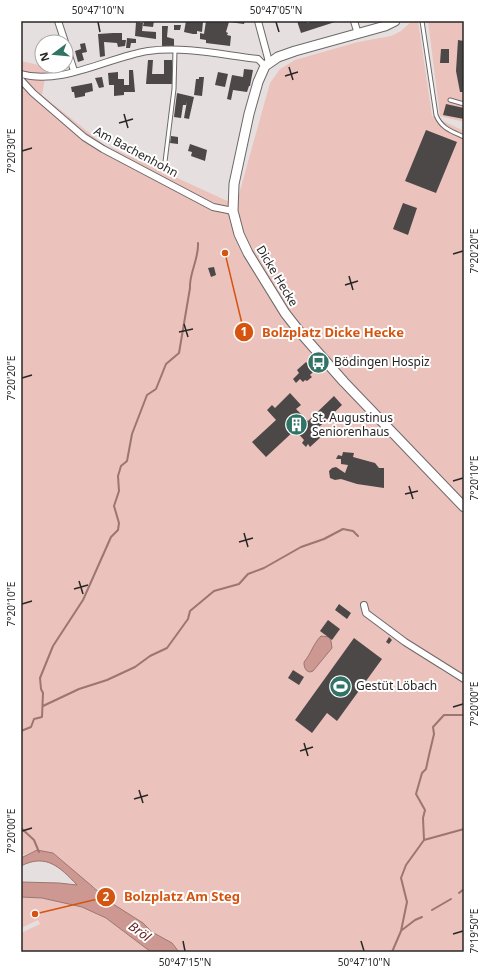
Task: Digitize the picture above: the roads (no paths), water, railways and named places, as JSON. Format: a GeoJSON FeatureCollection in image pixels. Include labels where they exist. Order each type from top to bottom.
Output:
{"type":"FeatureCollection","features":[{"type":"Feature","properties":{"kind":"street"},"geometry":{"type":"LineString","coordinates":[[58,21],[62,34]]}},
{"type":"Feature","properties":{"kind":"street"},"geometry":{"type":"LineString","coordinates":[[258,21],[267,64]]}},
{"type":"Feature","properties":{"kind":"street"},"geometry":{"type":"LineString","coordinates":[[354,21],[358,34]]}},
{"type":"Feature","properties":{"kind":"street"},"geometry":{"type":"LineString","coordinates":[[267,64],[295,51],[385,26],[395,21]]}},
{"type":"Feature","properties":{"kind":"street"},"geometry":{"type":"LineString","coordinates":[[74,72],[149,51],[176,50],[258,58],[267,64]]}},
{"type":"Feature","properties":{"kind":"street","name":"Dicke Hecke"},"geometry":{"type":"LineString","coordinates":[[267,64],[251,106],[234,184],[233,210],[239,234],[248,253],[285,313],[299,331],[348,388],[464,507]]}},
{"type":"Feature","properties":{"kind":"street"},"geometry":{"type":"LineString","coordinates":[[21,74],[41,77],[61,74]]}},
{"type":"Feature","properties":{"kind":"street","name":"Am Bachenhohn"},"geometry":{"type":"LineString","coordinates":[[21,80],[33,93],[84,137],[103,149],[213,206],[233,210]]}},
{"type":"Feature","properties":{"kind":"street"},"geometry":{"type":"LineString","coordinates":[[364,605],[366,613],[371,617],[405,642],[464,679]]}},
{"type":"Feature","properties":{"kind":"lane"},"geometry":{"type":"LineString","coordinates":[[422,21],[436,115],[439,123],[446,129],[464,137]]}},
{"type":"Feature","properties":{"kind":"lane"},"geometry":{"type":"LineString","coordinates":[[164,170],[174,89],[176,50]]}},
{"type":"Feature","properties":{"kind":"lane"},"geometry":{"type":"LineString","coordinates":[[450,100],[464,104]]}},
{"type":"Feature","properties":{"kind":"water"},"geometry":{"type":"Polygon","coordinates":[[[321,636],[329,637],[332,648],[313,671],[307,671],[304,666],[304,662],[321,636]]]}},
{"type":"Feature","properties":{"kind":"water","name":"Bröl"},"geometry":{"type":"Polygon","coordinates":[[[37,850],[53,853],[113,904],[143,923],[152,932],[172,943],[179,952],[151,952],[106,918],[82,907],[42,898],[21,897],[21,882],[77,885],[65,873],[52,864],[38,861],[30,862],[21,866],[21,858],[37,850]]]}},
{"type":"Feature","properties":{"kind":"waterway"},"geometry":{"type":"LineString","coordinates":[[21,731],[31,727],[34,719],[42,717],[43,693],[40,678],[53,646],[83,600],[111,537],[118,530],[119,523],[114,506],[119,491],[118,476],[121,466],[127,461],[132,434],[147,395],[156,389],[166,364],[179,353],[190,282],[197,255],[198,243]]}},
{"type":"Feature","properties":{"kind":"waterway"},"geometry":{"type":"LineString","coordinates":[[43,706],[79,689],[107,680],[135,667],[150,656],[167,648],[188,619],[190,611],[214,591],[239,584],[248,574],[264,568],[301,547],[324,539],[343,529],[353,531],[358,536]]}},
{"type":"Feature","properties":{"kind":"waterway"},"geometry":{"type":"LineString","coordinates":[[392,952],[401,931],[407,902],[401,878],[406,865],[424,840],[423,818],[425,810],[416,794],[422,773],[426,769],[434,734],[433,727],[444,715],[464,715]]}},
{"type":"Feature","properties":{"kind":"waterway"},"geometry":{"type":"LineString","coordinates":[[21,828],[34,840],[39,852]]}},
{"type":"Feature","properties":{"kind":"waterway"},"geometry":{"type":"LineString","coordinates":[[424,840],[464,829]]}},
{"type":"Feature","properties":{"kind":"waterway"},"geometry":{"type":"LineString","coordinates":[[459,893],[464,889]]}},
{"type":"Feature","properties":{"kind":"waterway"},"geometry":{"type":"LineString","coordinates":[[432,910],[451,899]]}},
{"type":"Feature","properties":{"kind":"waterway"},"geometry":{"type":"LineString","coordinates":[[402,930],[415,920],[422,917]]}},
{"type":"Feature","properties":{"kind":"place","name":"Bolzplatz Dicke Hecke"},"geometry":{"type":"Point","coordinates":[225,253]}},
{"type":"Feature","properties":{"kind":"place","name":"Bödingen Hospiz"},"geometry":{"type":"Point","coordinates":[318,362]}},
{"type":"Feature","properties":{"kind":"place","name":"St. Augustinus Seniorenhaus"},"geometry":{"type":"Point","coordinates":[296,425]}},
{"type":"Feature","properties":{"kind":"place","name":"Gestüt Löbach"},"geometry":{"type":"Point","coordinates":[341,686]}},
{"type":"Feature","properties":{"kind":"place","name":"Bolzplatz Am Steg"},"geometry":{"type":"Point","coordinates":[35,914]}}]}
